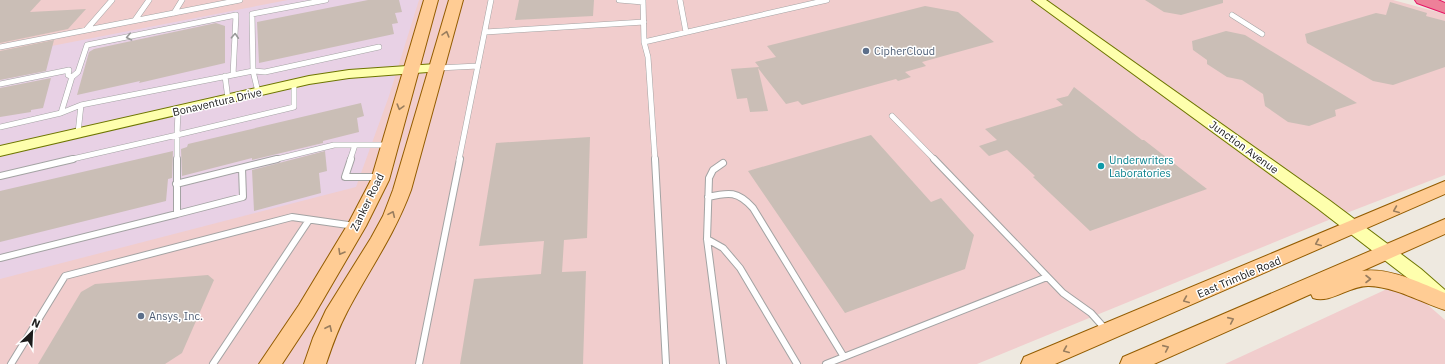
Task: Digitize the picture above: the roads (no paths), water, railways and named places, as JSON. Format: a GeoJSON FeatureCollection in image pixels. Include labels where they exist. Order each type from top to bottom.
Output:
{"type":"FeatureCollection","features":[{"type":"Feature","properties":{"kind":"highway"},"geometry":{"type":"LineString","coordinates":[[1423,0],[1445,8]]}},
{"type":"Feature","properties":{"kind":"highway"},"geometry":{"type":"LineString","coordinates":[[1436,0],[1445,2]]}},
{"type":"Feature","properties":{"kind":"main road","name":"Zanker Road"},"geometry":{"type":"LineString","coordinates":[[270,364],[306,311],[356,226],[381,177],[431,0]]}},
{"type":"Feature","properties":{"kind":"main road"},"geometry":{"type":"LineString","coordinates":[[315,364],[324,338],[337,310],[392,216],[402,190],[456,0]]}},
{"type":"Feature","properties":{"kind":"main road","name":"East Trimble Road"},"geometry":{"type":"LineString","coordinates":[[1032,364],[1354,228],[1445,187]]}},
{"type":"Feature","properties":{"kind":"main road"},"geometry":{"type":"LineString","coordinates":[[1131,364],[1445,226]]}},
{"type":"Feature","properties":{"kind":"main road"},"geometry":{"type":"LineString","coordinates":[[1250,312],[1367,278],[1420,291],[1445,301]]}},
{"type":"Feature","properties":{"kind":"street","name":"Junction Avenue"},"geometry":{"type":"LineString","coordinates":[[1038,0],[1354,228],[1415,274],[1445,301]]}},
{"type":"Feature","properties":{"kind":"street","name":"Bonaventura Drive"},"geometry":{"type":"LineString","coordinates":[[0,150],[294,84],[348,74],[436,68]]}},
{"type":"Feature","properties":{"kind":"lane"},"geometry":{"type":"LineString","coordinates":[[86,30],[112,0]]}},
{"type":"Feature","properties":{"kind":"lane"},"geometry":{"type":"LineString","coordinates":[[134,20],[149,0]]}},
{"type":"Feature","properties":{"kind":"lane"},"geometry":{"type":"LineString","coordinates":[[174,13],[182,0]]}},
{"type":"Feature","properties":{"kind":"lane"},"geometry":{"type":"LineString","coordinates":[[0,47],[240,0]]}},
{"type":"Feature","properties":{"kind":"lane"},"geometry":{"type":"LineString","coordinates":[[258,92],[253,71],[252,14],[326,0]]}},
{"type":"Feature","properties":{"kind":"lane"},"geometry":{"type":"LineString","coordinates":[[419,364],[486,32],[491,0]]}},
{"type":"Feature","properties":{"kind":"lane"},"geometry":{"type":"LineString","coordinates":[[619,0],[643,1],[644,42],[648,57],[650,86],[666,364]]}},
{"type":"Feature","properties":{"kind":"lane"},"geometry":{"type":"LineString","coordinates":[[680,0],[686,32]]}},
{"type":"Feature","properties":{"kind":"lane"},"geometry":{"type":"LineString","coordinates":[[644,42],[827,0]]}},
{"type":"Feature","properties":{"kind":"lane"},"geometry":{"type":"LineString","coordinates":[[61,113],[72,77],[78,72],[87,45],[236,15],[233,75]]}},
{"type":"Feature","properties":{"kind":"lane"},"geometry":{"type":"LineString","coordinates":[[1232,15],[1262,34]]}},
{"type":"Feature","properties":{"kind":"lane"},"geometry":{"type":"LineString","coordinates":[[486,32],[644,22]]}},
{"type":"Feature","properties":{"kind":"lane"},"geometry":{"type":"LineString","coordinates":[[0,127],[61,113],[80,105],[253,71],[265,72],[379,47]]}},
{"type":"Feature","properties":{"kind":"lane"},"geometry":{"type":"LineString","coordinates":[[436,68],[478,66]]}},
{"type":"Feature","properties":{"kind":"lane"},"geometry":{"type":"LineString","coordinates":[[0,84],[69,70],[68,75],[72,77]]}},
{"type":"Feature","properties":{"kind":"lane"},"geometry":{"type":"LineString","coordinates":[[225,76],[228,99]]}},
{"type":"Feature","properties":{"kind":"lane"},"geometry":{"type":"LineString","coordinates":[[0,176],[294,107],[294,84]]}},
{"type":"Feature","properties":{"kind":"lane"},"geometry":{"type":"LineString","coordinates":[[78,133],[80,105]]}},
{"type":"Feature","properties":{"kind":"lane"},"geometry":{"type":"LineString","coordinates":[[177,214],[176,184],[178,111]]}},
{"type":"Feature","properties":{"kind":"lane"},"geometry":{"type":"LineString","coordinates":[[892,116],[1046,277],[1063,293],[1091,313],[1108,332]]}},
{"type":"Feature","properties":{"kind":"lane"},"geometry":{"type":"LineString","coordinates":[[176,184],[334,145],[389,145]]}},
{"type":"Feature","properties":{"kind":"lane"},"geometry":{"type":"LineString","coordinates":[[355,145],[345,177],[381,177]]}},
{"type":"Feature","properties":{"kind":"lane"},"geometry":{"type":"LineString","coordinates":[[723,163],[712,170],[709,178],[707,239],[723,364]]}},
{"type":"Feature","properties":{"kind":"lane"},"geometry":{"type":"LineString","coordinates":[[0,258],[242,197],[242,168]]}},
{"type":"Feature","properties":{"kind":"lane"},"geometry":{"type":"LineString","coordinates":[[708,197],[729,192],[745,198],[753,208],[844,357]]}},
{"type":"Feature","properties":{"kind":"lane"},"geometry":{"type":"LineString","coordinates":[[11,364],[65,276],[292,217],[356,226]]}},
{"type":"Feature","properties":{"kind":"lane"},"geometry":{"type":"LineString","coordinates":[[213,364],[308,220]]}},
{"type":"Feature","properties":{"kind":"lane"},"geometry":{"type":"LineString","coordinates":[[707,239],[723,248],[740,268],[797,364]]}},
{"type":"Feature","properties":{"kind":"lane"},"geometry":{"type":"LineString","coordinates":[[826,364],[1046,277]]}},
{"type":"Feature","properties":{"kind":"place","name":"CipherCloud"},"geometry":{"type":"Point","coordinates":[866,51]}},
{"type":"Feature","properties":{"kind":"place","name":"Underwriters Laboratories"},"geometry":{"type":"Point","coordinates":[1101,166]}},
{"type":"Feature","properties":{"kind":"place","name":"Ansys, Inc."},"geometry":{"type":"Point","coordinates":[141,316]}}]}
